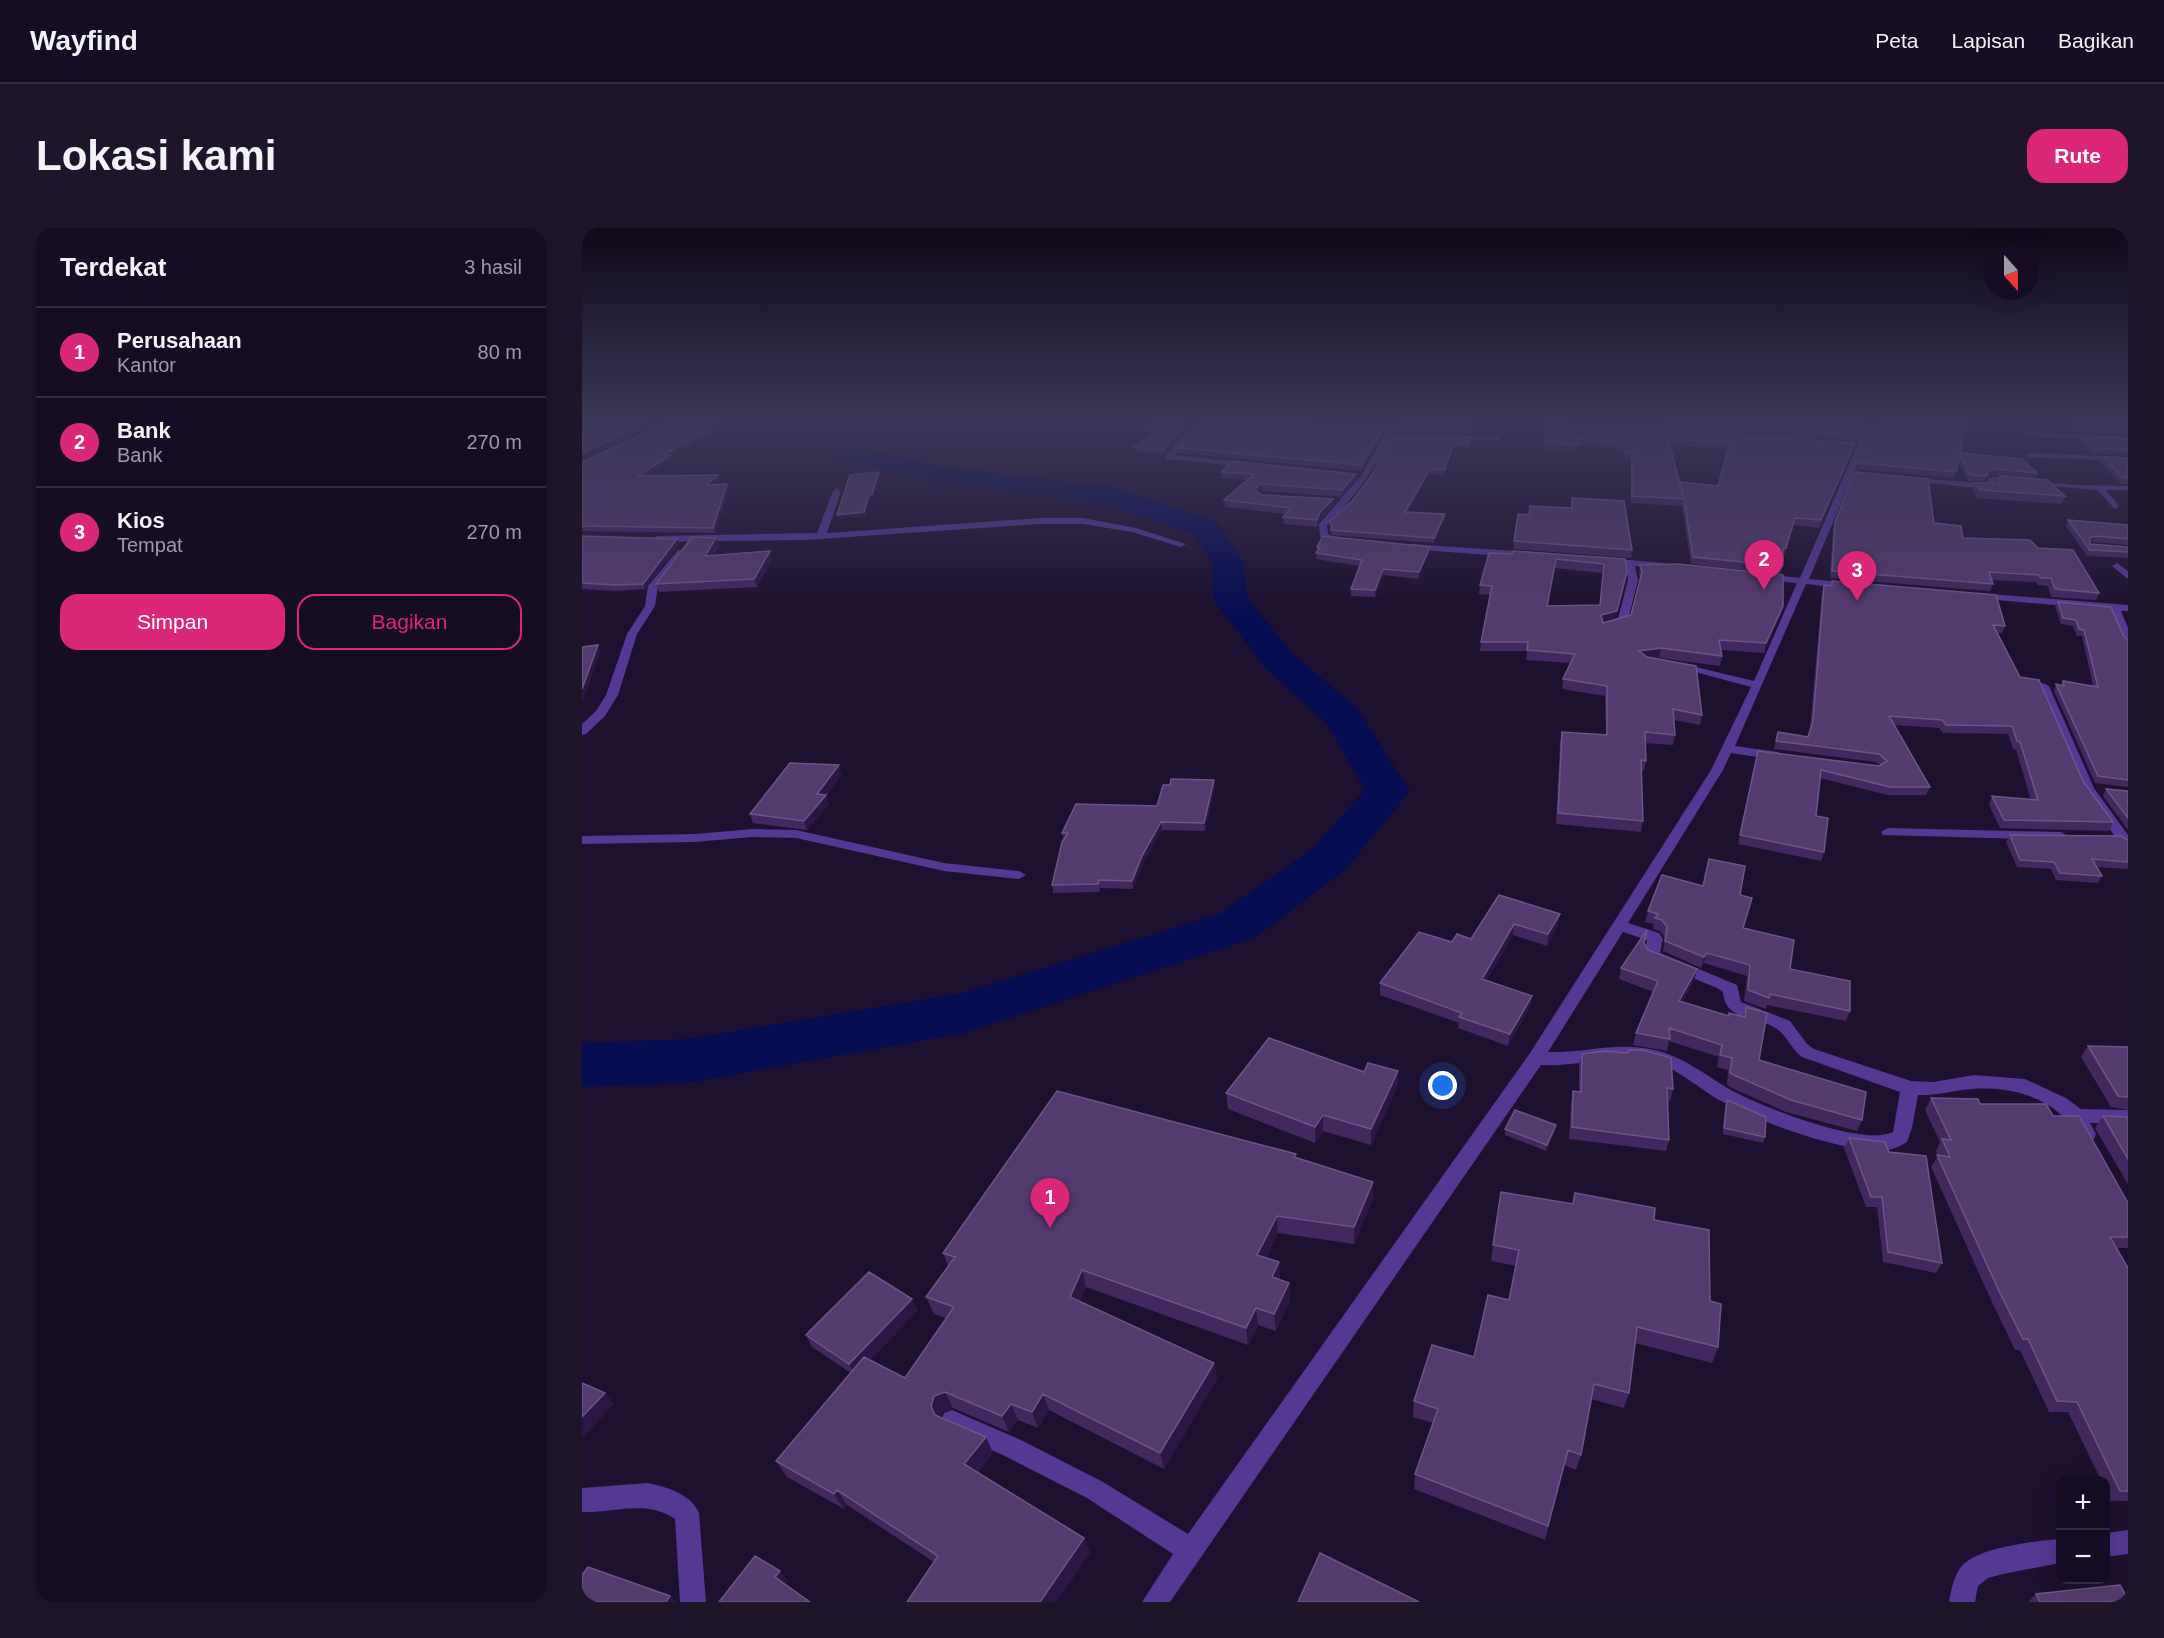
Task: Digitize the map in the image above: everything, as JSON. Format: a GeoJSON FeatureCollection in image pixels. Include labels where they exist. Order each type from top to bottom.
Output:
{"type":"FeatureCollection","features":[{"type":"Feature","properties":{"kind":"street"},"geometry":{"type":"LineString","coordinates":[[1355,487],[1347,502],[1323,524],[1322,530],[1327,538],[1357,543]]}},
{"type":"Feature","properties":{"kind":"street"},"geometry":{"type":"LineString","coordinates":[[1155,1602],[1536,1058],[1621,926],[1728,749],[1802,581],[1850,487]]}},
{"type":"Feature","properties":{"kind":"street"},"geometry":{"type":"LineString","coordinates":[[2090,487],[2128,488]]}},
{"type":"Feature","properties":{"kind":"street"},"geometry":{"type":"LineString","coordinates":[[2100,488],[2115,506]]}},
{"type":"Feature","properties":{"kind":"street"},"geometry":{"type":"LineString","coordinates":[[821,536],[837,491]]}},
{"type":"Feature","properties":{"kind":"street"},"geometry":{"type":"LineString","coordinates":[[1330,501],[1347,502]]}},
{"type":"Feature","properties":{"kind":"street"},"geometry":{"type":"LineString","coordinates":[[647,538],[821,536],[1040,521],[1083,521],[1133,530],[1181,544]]}},
{"type":"Feature","properties":{"kind":"street"},"geometry":{"type":"LineString","coordinates":[[582,731],[601,712],[612,695],[624,652],[632,634],[650,606],[653,586],[691,539]]}},
{"type":"Feature","properties":{"kind":"street"},"geometry":{"type":"LineString","coordinates":[[1399,546],[1537,555]]}},
{"type":"Feature","properties":{"kind":"street"},"geometry":{"type":"LineString","coordinates":[[1595,560],[1674,567]]}},
{"type":"Feature","properties":{"kind":"street"},"geometry":{"type":"LineString","coordinates":[[1605,628],[1622,624],[1633,580],[1630,563]]}},
{"type":"Feature","properties":{"kind":"street"},"geometry":{"type":"LineString","coordinates":[[2117,566],[2128,576]]}},
{"type":"Feature","properties":{"kind":"street"},"geometry":{"type":"LineString","coordinates":[[1755,576],[1859,586]]}},
{"type":"Feature","properties":{"kind":"street"},"geometry":{"type":"LineString","coordinates":[[1963,595],[2128,608]]}},
{"type":"Feature","properties":{"kind":"street"},"geometry":{"type":"LineString","coordinates":[[2115,607],[2128,642]]}},
{"type":"Feature","properties":{"kind":"street"},"geometry":{"type":"LineString","coordinates":[[1664,664],[1758,685]]}},
{"type":"Feature","properties":{"kind":"street"},"geometry":{"type":"LineString","coordinates":[[2043,686],[2088,788],[2126,841]]}},
{"type":"Feature","properties":{"kind":"street"},"geometry":{"type":"LineString","coordinates":[[1728,749],[1795,759]]}},
{"type":"Feature","properties":{"kind":"street"},"geometry":{"type":"LineString","coordinates":[[2088,788],[2110,791]]}},
{"type":"Feature","properties":{"kind":"street"},"geometry":{"type":"LineString","coordinates":[[1888,832],[2077,836]]}},
{"type":"Feature","properties":{"kind":"street"},"geometry":{"type":"LineString","coordinates":[[582,840],[694,838],[753,833],[796,834],[944,867],[1018,875]]}},
{"type":"Feature","properties":{"kind":"street"},"geometry":{"type":"LineString","coordinates":[[2100,837],[2126,841]]}},
{"type":"Feature","properties":{"kind":"street"},"geometry":{"type":"LineString","coordinates":[[1621,926],[1654,937],[1656,939],[1652,955],[1657,958],[1731,989],[1735,1006],[1784,1025],[1801,1048],[1808,1053],[1910,1088],[1934,1089],[1974,1082],[2018,1085],[2060,1103],[2077,1116],[2094,1146]]}},
{"type":"Feature","properties":{"kind":"street"},"geometry":{"type":"LineString","coordinates":[[1536,1058],[1569,1059],[1608,1052],[1654,1056],[1734,1099],[1775,1117],[1847,1140],[1884,1144],[1894,1141],[1901,1135],[1910,1088]]}},
{"type":"Feature","properties":{"kind":"street"},"geometry":{"type":"LineString","coordinates":[[2077,1116],[2128,1117]]}},
{"type":"Feature","properties":{"kind":"street"},"geometry":{"type":"LineString","coordinates":[[952,1421],[1013,1448],[1095,1490],[1191,1551]]}},
{"type":"Feature","properties":{"kind":"street"},"geometry":{"type":"LineString","coordinates":[[582,1500],[639,1494],[671,1500],[687,1513],[693,1602]]}},
{"type":"Feature","properties":{"kind":"street"},"geometry":{"type":"LineString","coordinates":[[2110,1544],[2128,1542]]}},
{"type":"Feature","properties":{"kind":"street"},"geometry":{"type":"LineString","coordinates":[[1962,1602],[1966,1585],[1974,1572],[2020,1556],[2056,1552]]}},
{"type":"Feature","properties":{"kind":"building"},"geometry":{"type":"Polygon","coordinates":[[[582,487],[726,487],[713,528],[582,526],[582,487]]]}},
{"type":"Feature","properties":{"kind":"building"},"geometry":{"type":"Polygon","coordinates":[[[846,487],[874,487],[872,494],[869,495],[864,512],[837,515],[846,487]]]}},
{"type":"Feature","properties":{"kind":"building"},"geometry":{"type":"Polygon","coordinates":[[[1239,487],[1257,487],[1256,491],[1262,495],[1333,499],[1320,512],[1317,520],[1283,517],[1291,508],[1224,500],[1239,487]]]}},
{"type":"Feature","properties":{"kind":"building"},"geometry":{"type":"Polygon","coordinates":[[[1304,487],[1345,487],[1342,490],[1304,487]]]}},
{"type":"Feature","properties":{"kind":"building"},"geometry":{"type":"Polygon","coordinates":[[[1363,487],[1419,487],[1405,512],[1445,514],[1434,538],[1331,530],[1332,524],[1329,522],[1352,501],[1363,487]]]}},
{"type":"Feature","properties":{"kind":"building"},"geometry":{"type":"Polygon","coordinates":[[[1632,487],[1681,487],[1683,495],[1682,487],[1836,487],[1821,520],[1795,518],[1786,548],[1783,548],[1783,566],[1693,557],[1684,499],[1632,496],[1632,487]]]}},
{"type":"Feature","properties":{"kind":"building"},"geometry":{"type":"Polygon","coordinates":[[[1849,487],[1929,487],[1934,523],[1961,526],[1963,538],[2030,540],[2038,548],[2073,550],[2099,593],[2055,589],[2051,578],[2041,578],[2039,575],[1989,572],[1993,584],[1832,571],[1835,522],[1849,487]]]}},
{"type":"Feature","properties":{"kind":"building"},"geometry":{"type":"Polygon","coordinates":[[[1978,487],[2055,487],[2065,496],[1980,490],[1978,487]]]}},
{"type":"Feature","properties":{"kind":"building"},"geometry":{"type":"Polygon","coordinates":[[[1572,498],[1624,501],[1632,550],[1514,541],[1518,514],[1529,515],[1530,506],[1572,508],[1572,498]]]}},
{"type":"Feature","properties":{"kind":"building"},"geometry":{"type":"Polygon","coordinates":[[[2068,520],[2128,525],[2128,539],[2095,536],[2090,538],[2090,544],[2128,547],[2128,552],[2090,550],[2068,520]]]}},
{"type":"Feature","properties":{"kind":"building"},"geometry":{"type":"Polygon","coordinates":[[[582,536],[677,539],[643,584],[615,585],[582,583],[582,536]]]}},
{"type":"Feature","properties":{"kind":"building"},"geometry":{"type":"Polygon","coordinates":[[[1323,536],[1430,547],[1419,572],[1383,569],[1375,590],[1351,589],[1362,560],[1316,553],[1323,536]]]}},
{"type":"Feature","properties":{"kind":"building"},"geometry":{"type":"Polygon","coordinates":[[[692,537],[716,538],[705,556],[770,551],[754,579],[656,584],[692,537]]]}},
{"type":"Feature","properties":{"kind":"building"},"geometry":{"type":"Polygon","coordinates":[[[1513,551],[1625,559],[1627,571],[1617,611],[1601,615],[1603,623],[1631,615],[1642,572],[1640,565],[1678,564],[1783,575],[1783,606],[1766,643],[1719,640],[1722,656],[1661,648],[1639,651],[1647,657],[1696,666],[1702,715],[1673,709],[1675,735],[1645,732],[1646,761],[1641,760],[1643,821],[1558,813],[1562,732],[1607,735],[1607,686],[1563,679],[1575,654],[1527,650],[1528,642],[1481,642],[1492,586],[1480,585],[1489,553],[1512,554],[1513,551]],[[1556,559],[1547,606],[1600,605],[1604,564],[1556,559]]]}},
{"type":"Feature","properties":{"kind":"building"},"geometry":{"type":"Polygon","coordinates":[[[1832,581],[1996,595],[2005,626],[1993,625],[2020,677],[2039,680],[2083,781],[2113,822],[2004,820],[1992,796],[2038,800],[2020,742],[2017,741],[2012,726],[1946,725],[1942,720],[1889,716],[1930,787],[1890,787],[1821,770],[1816,816],[1828,818],[1824,852],[1740,835],[1758,751],[1879,766],[1887,761],[1879,754],[1776,741],[1778,732],[1808,737],[1813,721],[1824,585],[1832,586],[1832,581]]]}},
{"type":"Feature","properties":{"kind":"building"},"geometry":{"type":"Polygon","coordinates":[[[2058,602],[2111,607],[2124,637],[2128,640],[2128,780],[2098,776],[2056,684],[2064,686],[2063,681],[2098,687],[2084,630],[2079,629],[2076,620],[2063,618],[2058,602]]]}},
{"type":"Feature","properties":{"kind":"building"},"geometry":{"type":"Polygon","coordinates":[[[598,645],[582,689],[582,647],[598,645]]]}},
{"type":"Feature","properties":{"kind":"building"},"geometry":{"type":"Polygon","coordinates":[[[790,763],[839,765],[817,794],[826,795],[804,821],[750,814],[790,763]]]}},
{"type":"Feature","properties":{"kind":"building"},"geometry":{"type":"Polygon","coordinates":[[[1171,779],[1214,780],[1204,823],[1161,822],[1142,856],[1132,881],[1099,880],[1098,884],[1052,885],[1062,842],[1068,833],[1062,833],[1076,804],[1157,806],[1163,785],[1170,785],[1171,779]]]}},
{"type":"Feature","properties":{"kind":"building"},"geometry":{"type":"Polygon","coordinates":[[[2106,789],[2128,791],[2128,818],[2106,789]]]}},
{"type":"Feature","properties":{"kind":"building"},"geometry":{"type":"Polygon","coordinates":[[[2010,835],[2121,836],[2128,840],[2128,862],[2092,859],[2102,876],[2060,873],[2054,862],[2020,860],[2010,835]]]}},
{"type":"Feature","properties":{"kind":"building"},"geometry":{"type":"Polygon","coordinates":[[[1709,859],[1745,866],[1740,895],[1752,898],[1743,928],[1794,940],[1790,969],[1850,981],[1850,1011],[1770,994],[1769,998],[1748,990],[1750,965],[1707,953],[1704,957],[1665,941],[1667,927],[1662,920],[1655,918],[1658,914],[1648,911],[1662,875],[1703,886],[1709,859]]]}},
{"type":"Feature","properties":{"kind":"building"},"geometry":{"type":"Polygon","coordinates":[[[1499,895],[1560,914],[1548,934],[1514,924],[1482,979],[1532,996],[1510,1034],[1459,1017],[1462,1013],[1380,983],[1419,932],[1452,942],[1457,934],[1471,939],[1499,895]]]}},
{"type":"Feature","properties":{"kind":"building"},"geometry":{"type":"Polygon","coordinates":[[[1647,930],[1644,943],[1648,950],[1697,969],[1679,1001],[1729,1016],[1729,1013],[1745,1017],[1746,1007],[1767,1013],[1759,1060],[1866,1092],[1862,1120],[1791,1100],[1730,1073],[1732,1058],[1720,1055],[1722,1045],[1669,1028],[1670,1039],[1636,1033],[1658,981],[1621,968],[1647,930]]]}},
{"type":"Feature","properties":{"kind":"building"},"geometry":{"type":"Polygon","coordinates":[[[1269,1038],[1364,1072],[1368,1063],[1398,1071],[1371,1129],[1323,1115],[1315,1127],[1226,1093],[1269,1038]]]}},
{"type":"Feature","properties":{"kind":"building"},"geometry":{"type":"Polygon","coordinates":[[[2088,1046],[2128,1047],[2128,1097],[2118,1096],[2088,1046]]]}},
{"type":"Feature","properties":{"kind":"building"},"geometry":{"type":"Polygon","coordinates":[[[1629,1050],[1643,1050],[1671,1058],[1673,1089],[1667,1088],[1669,1140],[1572,1127],[1573,1091],[1581,1092],[1582,1054],[1605,1051],[1627,1053],[1629,1050]]]}},
{"type":"Feature","properties":{"kind":"building"},"geometry":{"type":"Polygon","coordinates":[[[1057,1091],[1296,1154],[1294,1157],[1373,1182],[1354,1227],[1277,1216],[1257,1255],[1279,1262],[1272,1277],[1289,1283],[1274,1314],[1256,1308],[1246,1328],[1082,1270],[1070,1297],[1214,1363],[1160,1453],[1043,1394],[1032,1412],[1011,1404],[1002,1416],[945,1392],[934,1396],[931,1406],[935,1415],[986,1437],[964,1464],[1084,1538],[1040,1602],[907,1602],[938,1556],[837,1490],[834,1494],[776,1461],[864,1357],[905,1378],[954,1307],[926,1297],[955,1257],[943,1253],[1057,1091]]]}},
{"type":"Feature","properties":{"kind":"building"},"geometry":{"type":"Polygon","coordinates":[[[1931,1098],[1978,1099],[1980,1104],[2046,1104],[2053,1116],[2079,1116],[2128,1203],[2128,1237],[2110,1237],[2128,1268],[2128,1491],[2120,1491],[2077,1402],[2057,1401],[2028,1339],[2023,1339],[1937,1155],[1950,1157],[1942,1139],[1951,1140],[1931,1098]]]}},
{"type":"Feature","properties":{"kind":"building"},"geometry":{"type":"Polygon","coordinates":[[[1727,1100],[1766,1117],[1765,1137],[1724,1128],[1727,1100]]]}},
{"type":"Feature","properties":{"kind":"building"},"geometry":{"type":"Polygon","coordinates":[[[1515,1110],[1556,1125],[1547,1145],[1505,1129],[1515,1110]]]}},
{"type":"Feature","properties":{"kind":"building"},"geometry":{"type":"Polygon","coordinates":[[[2103,1116],[2128,1117],[2128,1159],[2103,1116]]]}},
{"type":"Feature","properties":{"kind":"building"},"geometry":{"type":"Polygon","coordinates":[[[1849,1138],[1885,1142],[1889,1152],[1926,1156],[1942,1263],[1888,1252],[1882,1197],[1871,1197],[1849,1138]]]}},
{"type":"Feature","properties":{"kind":"building"},"geometry":{"type":"Polygon","coordinates":[[[1501,1192],[1573,1204],[1575,1193],[1655,1208],[1654,1220],[1709,1230],[1710,1301],[1721,1304],[1718,1347],[1637,1327],[1629,1393],[1594,1384],[1581,1455],[1568,1450],[1548,1526],[1415,1474],[1438,1409],[1414,1401],[1432,1345],[1474,1357],[1488,1295],[1509,1300],[1519,1250],[1493,1245],[1501,1192]]]}},
{"type":"Feature","properties":{"kind":"building"},"geometry":{"type":"Polygon","coordinates":[[[869,1272],[912,1299],[849,1364],[806,1335],[869,1272]]]}},
{"type":"Feature","properties":{"kind":"building"},"geometry":{"type":"Polygon","coordinates":[[[582,1383],[605,1393],[582,1417],[582,1383]]]}},
{"type":"Feature","properties":{"kind":"building"},"geometry":{"type":"Polygon","coordinates":[[[1320,1553],[1419,1602],[1298,1602],[1320,1553]]]}},
{"type":"Feature","properties":{"kind":"building"},"geometry":{"type":"Polygon","coordinates":[[[755,1556],[780,1571],[775,1577],[810,1602],[719,1602],[755,1556]]]}},
{"type":"Feature","properties":{"kind":"building"},"geometry":{"type":"Polygon","coordinates":[[[588,1567],[670,1596],[666,1602],[582,1602],[582,1575],[588,1567]]]}},
{"type":"Feature","properties":{"kind":"building"},"geometry":{"type":"Polygon","coordinates":[[[2120,1585],[2128,1602],[2040,1602],[2036,1594],[2120,1585]]]}},
{"type":"Feature","properties":{"kind":"waterway"},"geometry":{"type":"LineString","coordinates":[[582,1065],[688,1061],[964,1013],[1237,926],[1329,859],[1388,791],[1343,717],[1279,661],[1231,600],[1227,563],[1206,528],[1112,496],[1043,487]]}},
{"type":"Feature","properties":{"kind":"place","name":"Bank"},"geometry":{"type":"Point","coordinates":[1764,590]}},
{"type":"Feature","properties":{"kind":"place","name":"Kios"},"geometry":{"type":"Point","coordinates":[1857,601]}},
{"type":"Feature","properties":{"kind":"place","name":"Perusahaan"},"geometry":{"type":"Point","coordinates":[1050,1228]}}]}
